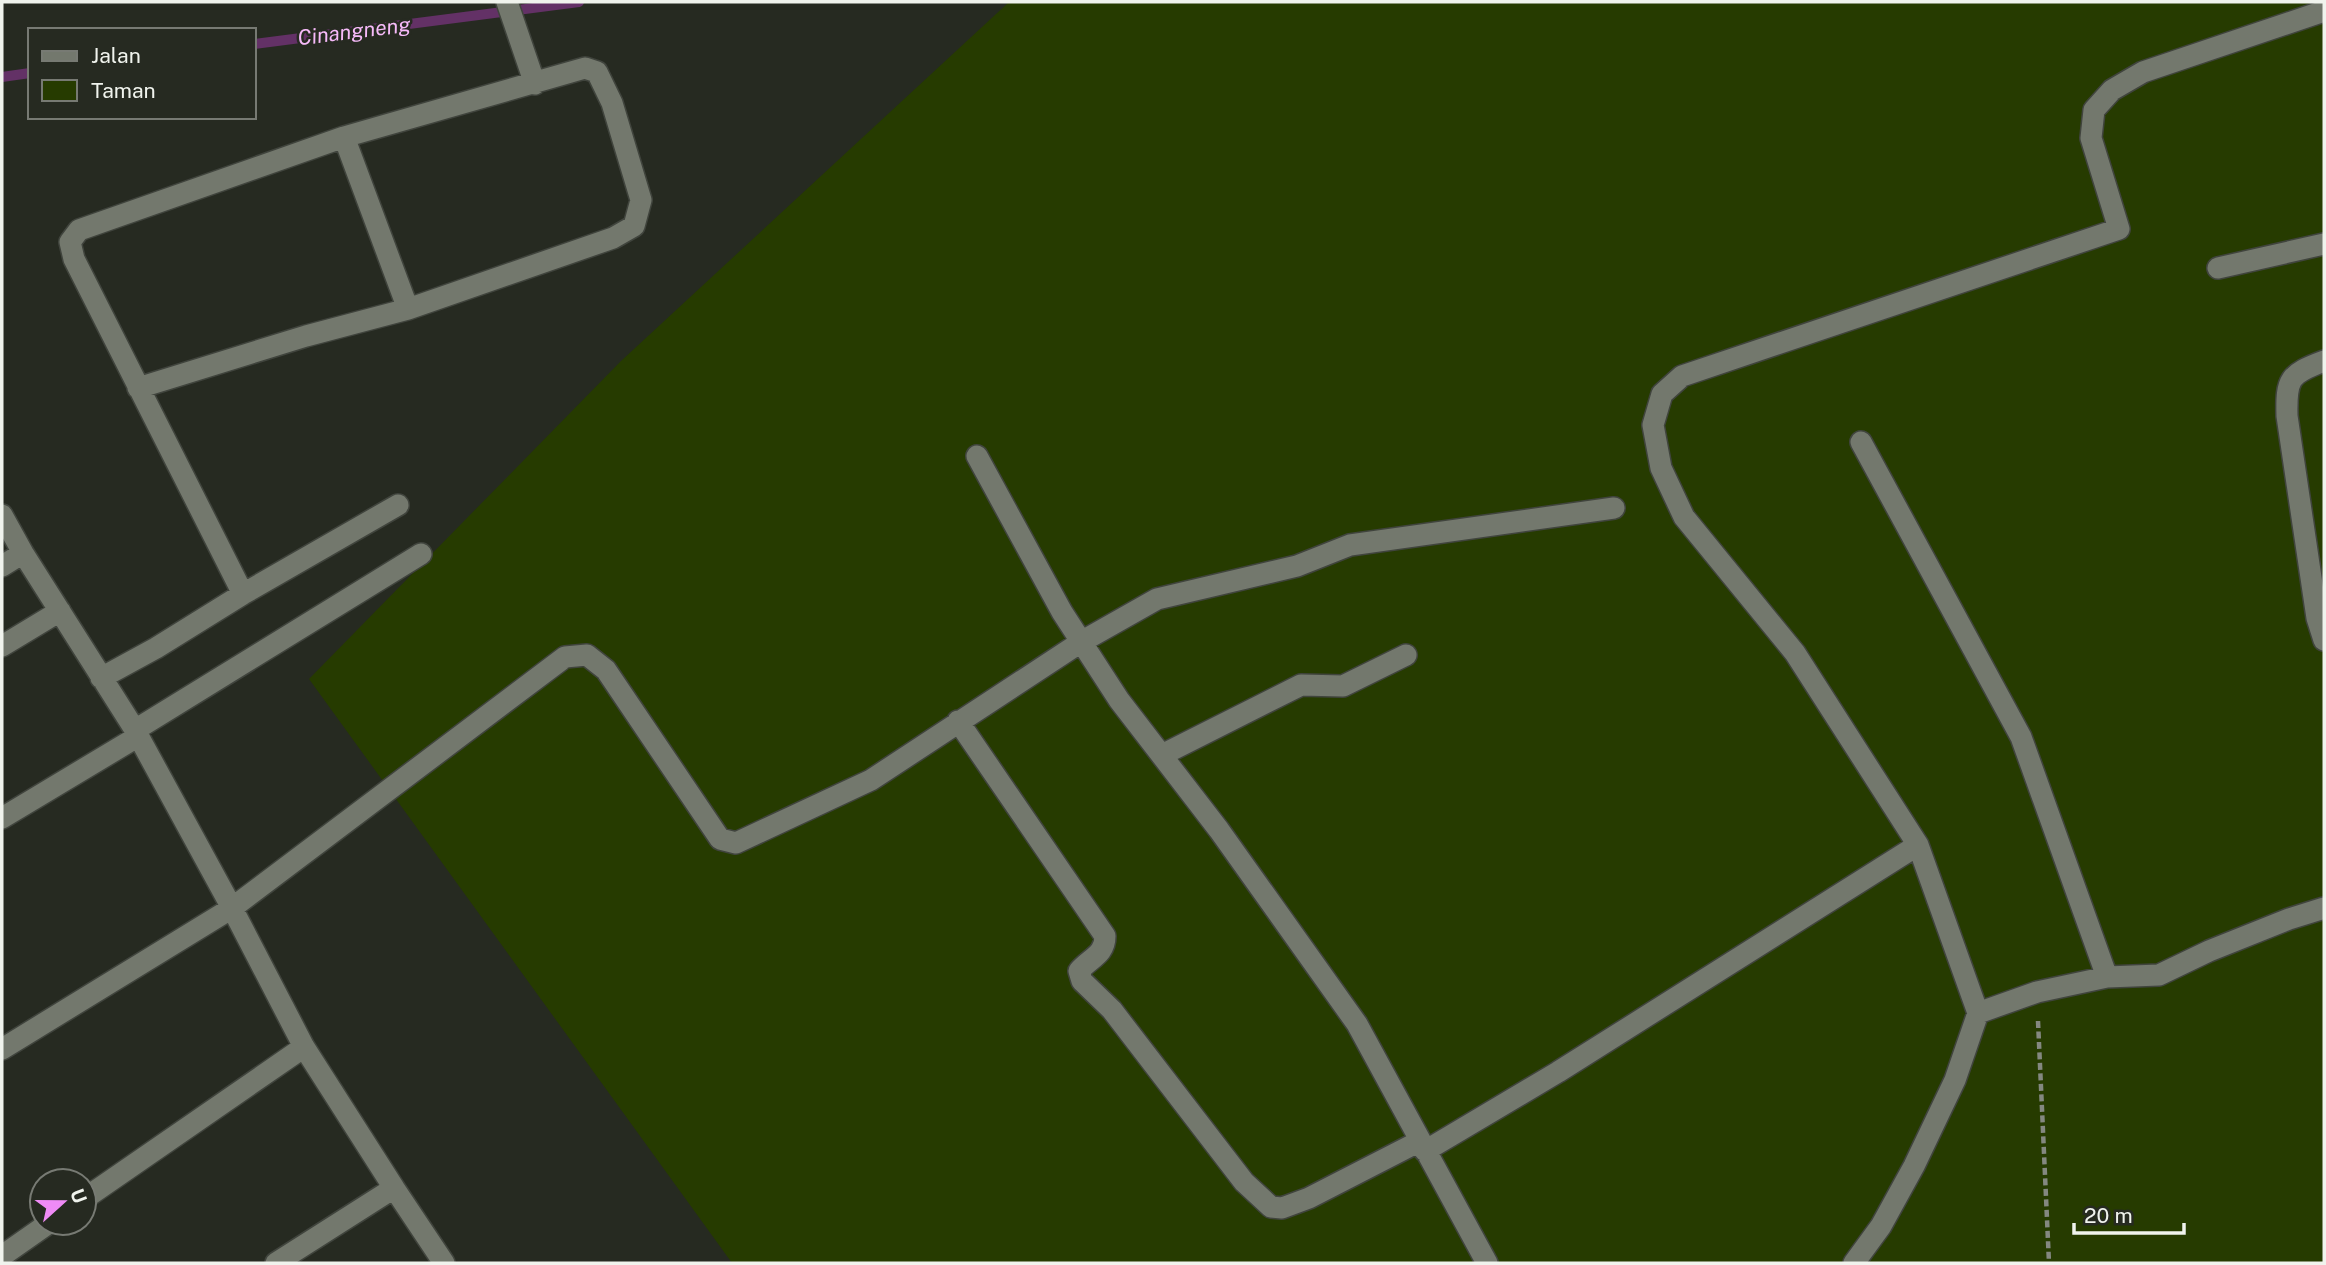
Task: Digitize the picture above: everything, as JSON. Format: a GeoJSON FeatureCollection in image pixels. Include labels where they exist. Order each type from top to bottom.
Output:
{"type":"FeatureCollection","features":[{"type":"Feature","properties":{"kind":"street"},"geometry":{"type":"LineString","coordinates":[[507,2],[535,85]]}},
{"type":"Feature","properties":{"kind":"street"},"geometry":{"type":"LineString","coordinates":[[1854,1263],[1881,1226],[1914,1166],[1955,1080],[1978,1013],[1919,845],[1795,653],[1684,517],[1661,468],[1653,425],[1662,394],[1682,376],[2119,229],[2091,138],[2094,110],[2112,90],[2143,72],[2324,11]]}},
{"type":"Feature","properties":{"kind":"street"},"geometry":{"type":"LineString","coordinates":[[138,388],[306,336],[408,309],[613,238],[634,226],[642,200],[612,103],[597,72],[585,68],[535,85],[344,137],[79,230],[70,243],[74,259],[138,388],[243,594]]}},
{"type":"Feature","properties":{"kind":"street"},"geometry":{"type":"LineString","coordinates":[[344,137],[408,309]]}},
{"type":"Feature","properties":{"kind":"street"},"geometry":{"type":"LineString","coordinates":[[2218,268],[2324,244]]}},
{"type":"Feature","properties":{"kind":"street"},"geometry":{"type":"LineString","coordinates":[[2324,361],[2302,370],[2292,378],[2286,392],[2287,416],[2317,618],[2324,640]]}},
{"type":"Feature","properties":{"kind":"street"},"geometry":{"type":"LineString","coordinates":[[1861,442],[2021,737],[2107,977]]}},
{"type":"Feature","properties":{"kind":"street"},"geometry":{"type":"LineString","coordinates":[[977,456],[1062,612],[1119,700],[1219,830],[1357,1024],[1487,1263]]}},
{"type":"Feature","properties":{"kind":"street"},"geometry":{"type":"LineString","coordinates":[[101,678],[398,505]]}},
{"type":"Feature","properties":{"kind":"street"},"geometry":{"type":"LineString","coordinates":[[2,1049],[232,908],[565,657],[587,655],[606,670],[720,838],[736,843],[871,780],[1081,642],[1157,598],[1297,566],[1350,545],[1614,508]]}},
{"type":"Feature","properties":{"kind":"street"},"geometry":{"type":"LineString","coordinates":[[2,515],[136,734],[232,908],[304,1047],[444,1263]]}},
{"type":"Feature","properties":{"kind":"street"},"geometry":{"type":"LineString","coordinates":[[2,566],[23,553]]}},
{"type":"Feature","properties":{"kind":"street"},"geometry":{"type":"LineString","coordinates":[[2,818],[421,554]]}},
{"type":"Feature","properties":{"kind":"street"},"geometry":{"type":"LineString","coordinates":[[2,646],[60,611]]}},
{"type":"Feature","properties":{"kind":"street"},"geometry":{"type":"LineString","coordinates":[[1162,755],[1301,685],[1343,686],[1406,655]]}},
{"type":"Feature","properties":{"kind":"street"},"geometry":{"type":"LineString","coordinates":[[958,721],[1105,936],[1105,945],[1099,956],[1086,963],[1079,971],[1082,981],[1112,1010],[1244,1182],[1271,1207],[1282,1208],[1309,1198],[1422,1146],[1558,1072],[1919,845]]}},
{"type":"Feature","properties":{"kind":"street"},"geometry":{"type":"LineString","coordinates":[[1978,1013],[2037,992],[2107,977],[2159,975],[2209,951],[2324,908]]}},
{"type":"Feature","properties":{"kind":"street"},"geometry":{"type":"LineString","coordinates":[[98,1189],[304,1047]]}},
{"type":"Feature","properties":{"kind":"street"},"geometry":{"type":"LineString","coordinates":[[275,1263],[394,1188]]}},
{"type":"Feature","properties":{"kind":"street"},"geometry":{"type":"LineString","coordinates":[[2,1256],[30,1237]]}},
{"type":"Feature","properties":{"kind":"path"},"geometry":{"type":"LineString","coordinates":[[2037,992],[2049,1263]]}},
{"type":"Feature","properties":{"kind":"green space"},"geometry":{"type":"Polygon","coordinates":[[[1009,2],[2324,2],[2324,1263],[732,1263],[309,679],[621,361],[1009,2]]]}},
{"type":"Feature","properties":{"kind":"waterway","name":"Cinangneng"},"geometry":{"type":"LineString","coordinates":[[256,44],[579,2]]}},
{"type":"Feature","properties":{"kind":"waterway","name":"Cinangneng"},"geometry":{"type":"LineString","coordinates":[[2,77],[28,73]]}}]}
